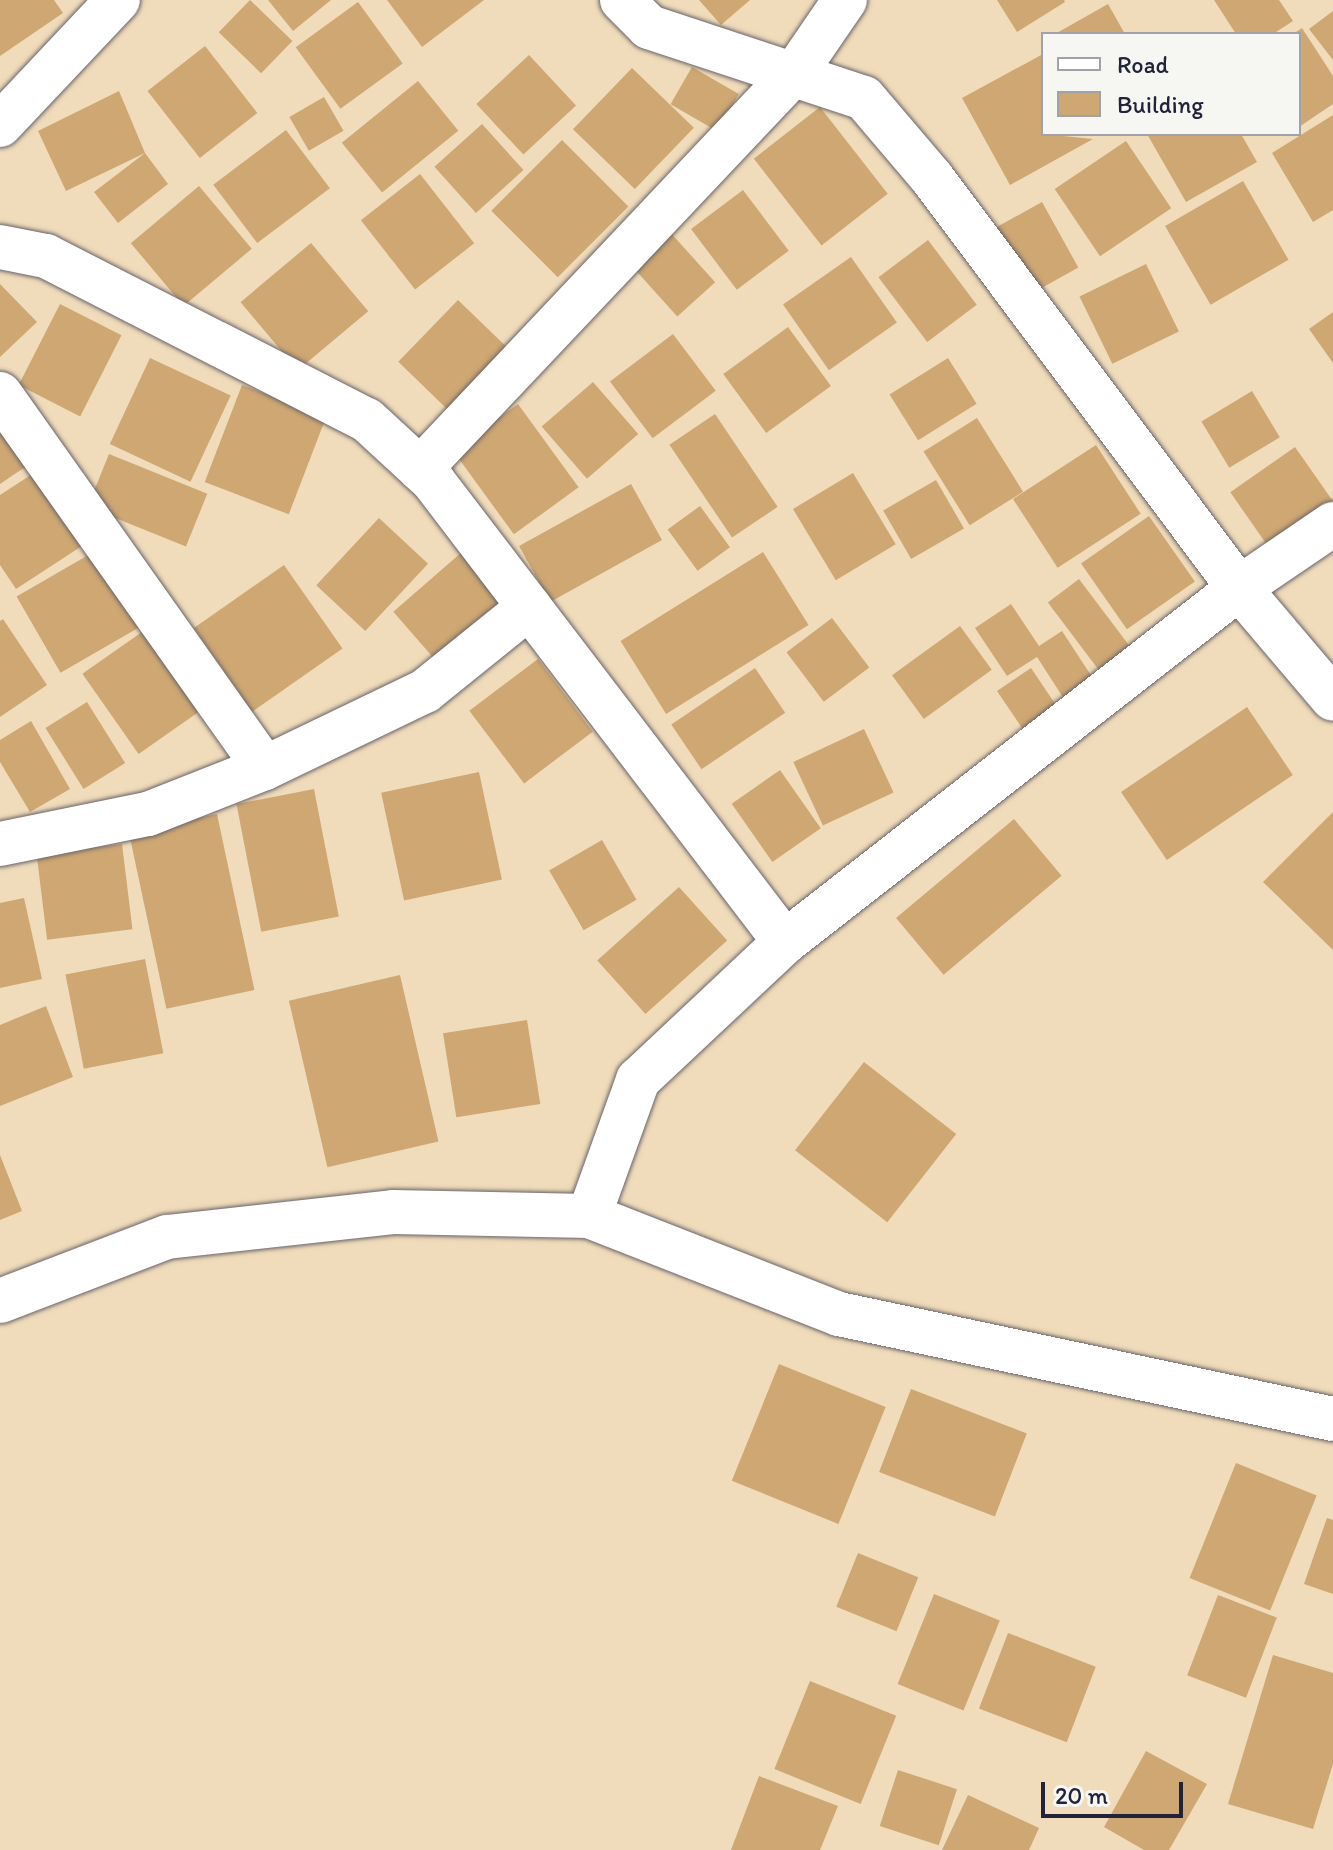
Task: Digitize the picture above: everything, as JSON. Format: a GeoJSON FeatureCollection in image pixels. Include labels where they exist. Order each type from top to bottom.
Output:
{"type":"FeatureCollection","features":[{"type":"Feature","properties":{"kind":"street"},"geometry":{"type":"LineString","coordinates":[[0,125],[118,0]]}},
{"type":"Feature","properties":{"kind":"street"},"geometry":{"type":"LineString","coordinates":[[622,0],[649,27],[797,70],[864,98],[932,178],[1239,588],[1333,699]]}},
{"type":"Feature","properties":{"kind":"street"},"geometry":{"type":"LineString","coordinates":[[420,469],[797,70],[845,0]]}},
{"type":"Feature","properties":{"kind":"street"},"geometry":{"type":"LineString","coordinates":[[0,247],[46,256],[367,420],[420,469],[785,942]]}},
{"type":"Feature","properties":{"kind":"street"},"geometry":{"type":"LineString","coordinates":[[0,394],[265,768]]}},
{"type":"Feature","properties":{"kind":"street"},"geometry":{"type":"LineString","coordinates":[[589,1216],[638,1080],[785,942],[1239,588],[1333,524]]}},
{"type":"Feature","properties":{"kind":"street"},"geometry":{"type":"LineString","coordinates":[[0,844],[148,814],[265,768],[425,691],[529,607]]}},
{"type":"Feature","properties":{"kind":"street"},"geometry":{"type":"LineString","coordinates":[[0,1301],[167,1237],[393,1212],[589,1216],[839,1314],[1333,1419]]}},
{"type":"Feature","properties":{"kind":"building"},"geometry":{"type":"Polygon","coordinates":[[[0,0],[54,0],[63,13],[0,56],[0,0]]]}},
{"type":"Feature","properties":{"kind":"building"},"geometry":{"type":"Polygon","coordinates":[[[250,0],[292,41],[261,73],[219,32],[250,0]]]}},
{"type":"Feature","properties":{"kind":"building"},"geometry":{"type":"Polygon","coordinates":[[[268,0],[331,0],[293,31],[268,0]]]}},
{"type":"Feature","properties":{"kind":"building"},"geometry":{"type":"Polygon","coordinates":[[[387,0],[484,0],[422,47],[387,0]]]}},
{"type":"Feature","properties":{"kind":"building"},"geometry":{"type":"Polygon","coordinates":[[[699,0],[750,0],[721,25],[699,0]]]}},
{"type":"Feature","properties":{"kind":"building"},"geometry":{"type":"Polygon","coordinates":[[[997,0],[1064,0],[1065,2],[1017,32],[997,0]]]}},
{"type":"Feature","properties":{"kind":"building"},"geometry":{"type":"Polygon","coordinates":[[[1214,0],[1279,0],[1293,21],[1276,32],[1235,32],[1214,0]]]}},
{"type":"Feature","properties":{"kind":"building"},"geometry":{"type":"Polygon","coordinates":[[[358,2],[403,63],[340,109],[296,47],[358,2]]]}},
{"type":"Feature","properties":{"kind":"building"},"geometry":{"type":"Polygon","coordinates":[[[1108,4],[1124,32],[1059,32],[1108,4]]]}},
{"type":"Feature","properties":{"kind":"building"},"geometry":{"type":"Polygon","coordinates":[[[1333,11],[1333,60],[1309,29],[1333,11]]]}},
{"type":"Feature","properties":{"kind":"building"},"geometry":{"type":"Polygon","coordinates":[[[1302,28],[1333,76],[1333,104],[1301,126],[1301,32],[1296,32],[1302,28]]]}},
{"type":"Feature","properties":{"kind":"building"},"geometry":{"type":"Polygon","coordinates":[[[205,46],[257,113],[200,158],[147,91],[205,46]]]}},
{"type":"Feature","properties":{"kind":"building"},"geometry":{"type":"Polygon","coordinates":[[[529,55],[576,105],[523,155],[476,104],[529,55]]]}},
{"type":"Feature","properties":{"kind":"building"},"geometry":{"type":"Polygon","coordinates":[[[1041,55],[1041,136],[1093,139],[1010,185],[962,98],[1041,55]]]}},
{"type":"Feature","properties":{"kind":"building"},"geometry":{"type":"Polygon","coordinates":[[[692,67],[739,94],[717,131],[670,104],[692,67]]]}},
{"type":"Feature","properties":{"kind":"building"},"geometry":{"type":"Polygon","coordinates":[[[632,68],[694,128],[635,189],[573,129],[632,68]]]}},
{"type":"Feature","properties":{"kind":"building"},"geometry":{"type":"Polygon","coordinates":[[[418,81],[458,131],[382,192],[342,143],[418,81]]]}},
{"type":"Feature","properties":{"kind":"building"},"geometry":{"type":"Polygon","coordinates":[[[119,91],[145,153],[66,191],[38,131],[119,91]]]}},
{"type":"Feature","properties":{"kind":"building"},"geometry":{"type":"Polygon","coordinates":[[[324,97],[344,131],[309,151],[289,117],[324,97]]]}},
{"type":"Feature","properties":{"kind":"building"},"geometry":{"type":"Polygon","coordinates":[[[820,107],[888,194],[822,245],[754,159],[820,107]]]}},
{"type":"Feature","properties":{"kind":"building"},"geometry":{"type":"Polygon","coordinates":[[[1333,115],[1333,210],[1313,222],[1272,153],[1333,115]]]}},
{"type":"Feature","properties":{"kind":"building"},"geometry":{"type":"Polygon","coordinates":[[[482,124],[523,170],[476,213],[434,167],[482,124]]]}},
{"type":"Feature","properties":{"kind":"building"},"geometry":{"type":"Polygon","coordinates":[[[286,130],[330,188],[257,243],[213,185],[286,130]]]}},
{"type":"Feature","properties":{"kind":"building"},"geometry":{"type":"Polygon","coordinates":[[[1148,136],[1242,136],[1257,162],[1186,202],[1148,136]]]}},
{"type":"Feature","properties":{"kind":"building"},"geometry":{"type":"Polygon","coordinates":[[[562,140],[628,206],[558,277],[491,211],[562,140]]]}},
{"type":"Feature","properties":{"kind":"building"},"geometry":{"type":"Polygon","coordinates":[[[1126,141],[1171,208],[1100,256],[1055,189],[1126,141]]]}},
{"type":"Feature","properties":{"kind":"building"},"geometry":{"type":"Polygon","coordinates":[[[145,153],[168,184],[118,223],[94,192],[145,153]]]}},
{"type":"Feature","properties":{"kind":"building"},"geometry":{"type":"Polygon","coordinates":[[[420,174],[474,243],[415,290],[361,220],[420,174]]]}},
{"type":"Feature","properties":{"kind":"building"},"geometry":{"type":"Polygon","coordinates":[[[1243,181],[1288,260],[1211,305],[1165,226],[1243,181]]]}},
{"type":"Feature","properties":{"kind":"building"},"geometry":{"type":"Polygon","coordinates":[[[199,186],[252,249],[184,306],[131,243],[199,186]]]}},
{"type":"Feature","properties":{"kind":"building"},"geometry":{"type":"Polygon","coordinates":[[[743,190],[789,251],[737,290],[691,229],[743,190]]]}},
{"type":"Feature","properties":{"kind":"building"},"geometry":{"type":"Polygon","coordinates":[[[1042,202],[1078,268],[1026,297],[990,231],[1042,202]]]}},
{"type":"Feature","properties":{"kind":"building"},"geometry":{"type":"Polygon","coordinates":[[[669,231],[715,282],[677,316],[631,265],[669,231]]]}},
{"type":"Feature","properties":{"kind":"building"},"geometry":{"type":"Polygon","coordinates":[[[928,240],[977,305],[927,342],[878,277],[928,240]]]}},
{"type":"Feature","properties":{"kind":"building"},"geometry":{"type":"Polygon","coordinates":[[[311,243],[368,311],[298,370],[241,302],[311,243]]]}},
{"type":"Feature","properties":{"kind":"building"},"geometry":{"type":"Polygon","coordinates":[[[851,257],[897,323],[829,370],[783,305],[851,257]]]}},
{"type":"Feature","properties":{"kind":"building"},"geometry":{"type":"Polygon","coordinates":[[[1146,264],[1179,331],[1112,364],[1079,296],[1146,264]]]}},
{"type":"Feature","properties":{"kind":"building"},"geometry":{"type":"Polygon","coordinates":[[[0,284],[37,322],[0,357],[0,284]]]}},
{"type":"Feature","properties":{"kind":"building"},"geometry":{"type":"Polygon","coordinates":[[[458,300],[516,356],[456,417],[398,362],[458,300]]]}},
{"type":"Feature","properties":{"kind":"building"},"geometry":{"type":"Polygon","coordinates":[[[60,304],[121,335],[80,416],[19,385],[60,304]]]}},
{"type":"Feature","properties":{"kind":"building"},"geometry":{"type":"Polygon","coordinates":[[[1333,312],[1333,363],[1309,329],[1333,312]]]}},
{"type":"Feature","properties":{"kind":"building"},"geometry":{"type":"Polygon","coordinates":[[[788,327],[831,386],[766,433],[723,374],[788,327]]]}},
{"type":"Feature","properties":{"kind":"building"},"geometry":{"type":"Polygon","coordinates":[[[673,334],[716,391],[653,438],[610,382],[673,334]]]}},
{"type":"Feature","properties":{"kind":"building"},"geometry":{"type":"Polygon","coordinates":[[[150,358],[231,396],[191,482],[110,444],[150,358]]]}},
{"type":"Feature","properties":{"kind":"building"},"geometry":{"type":"Polygon","coordinates":[[[948,358],[977,404],[918,440],[889,395],[948,358]]]}},
{"type":"Feature","properties":{"kind":"building"},"geometry":{"type":"Polygon","coordinates":[[[593,382],[638,434],[587,479],[542,427],[593,382]]]}},
{"type":"Feature","properties":{"kind":"building"},"geometry":{"type":"Polygon","coordinates":[[[242,385],[326,417],[289,514],[205,482],[242,385]]]}},
{"type":"Feature","properties":{"kind":"building"},"geometry":{"type":"Polygon","coordinates":[[[1252,391],[1280,437],[1229,468],[1201,421],[1252,391]]]}},
{"type":"Feature","properties":{"kind":"building"},"geometry":{"type":"Polygon","coordinates":[[[518,404],[579,487],[514,534],[453,451],[518,404]]]}},
{"type":"Feature","properties":{"kind":"building"},"geometry":{"type":"Polygon","coordinates":[[[0,405],[37,459],[0,484],[0,405]]]}},
{"type":"Feature","properties":{"kind":"building"},"geometry":{"type":"Polygon","coordinates":[[[715,414],[778,507],[732,538],[669,445],[715,414]]]}},
{"type":"Feature","properties":{"kind":"building"},"geometry":{"type":"Polygon","coordinates":[[[977,418],[1023,492],[970,525],[924,451],[977,418]]]}},
{"type":"Feature","properties":{"kind":"building"},"geometry":{"type":"Polygon","coordinates":[[[1096,445],[1141,514],[1058,568],[1013,499],[1096,445]]]}},
{"type":"Feature","properties":{"kind":"building"},"geometry":{"type":"Polygon","coordinates":[[[1295,447],[1333,501],[1268,546],[1230,492],[1295,447]]]}},
{"type":"Feature","properties":{"kind":"building"},"geometry":{"type":"Polygon","coordinates":[[[109,454],[207,494],[186,547],[88,507],[109,454]]]}},
{"type":"Feature","properties":{"kind":"building"},"geometry":{"type":"Polygon","coordinates":[[[40,469],[88,542],[16,589],[0,565],[0,495],[40,469]]]}},
{"type":"Feature","properties":{"kind":"building"},"geometry":{"type":"Polygon","coordinates":[[[853,473],[896,544],[836,580],[793,509],[853,473]]]}},
{"type":"Feature","properties":{"kind":"building"},"geometry":{"type":"Polygon","coordinates":[[[936,480],[964,528],[911,559],[883,510],[936,480]]]}},
{"type":"Feature","properties":{"kind":"building"},"geometry":{"type":"Polygon","coordinates":[[[631,484],[662,540],[550,602],[519,546],[631,484]]]}},
{"type":"Feature","properties":{"kind":"building"},"geometry":{"type":"Polygon","coordinates":[[[700,506],[730,547],[698,571],[668,530],[700,506]]]}},
{"type":"Feature","properties":{"kind":"building"},"geometry":{"type":"Polygon","coordinates":[[[1149,516],[1195,582],[1127,629],[1081,564],[1149,516]]]}},
{"type":"Feature","properties":{"kind":"building"},"geometry":{"type":"Polygon","coordinates":[[[379,518],[428,564],[365,631],[316,585],[379,518]]]}},
{"type":"Feature","properties":{"kind":"building"},"geometry":{"type":"Polygon","coordinates":[[[104,546],[148,622],[61,673],[17,596],[104,546]]]}},
{"type":"Feature","properties":{"kind":"building"},"geometry":{"type":"Polygon","coordinates":[[[462,552],[505,602],[437,662],[393,612],[462,552]]]}},
{"type":"Feature","properties":{"kind":"building"},"geometry":{"type":"Polygon","coordinates":[[[763,552],[809,625],[666,714],[621,641],[763,552]]]}},
{"type":"Feature","properties":{"kind":"building"},"geometry":{"type":"Polygon","coordinates":[[[284,565],[343,649],[252,712],[194,628],[284,565]]]}},
{"type":"Feature","properties":{"kind":"building"},"geometry":{"type":"Polygon","coordinates":[[[1079,579],[1133,650],[1101,674],[1048,602],[1079,579]]]}},
{"type":"Feature","properties":{"kind":"building"},"geometry":{"type":"Polygon","coordinates":[[[1011,604],[1039,646],[1062,631],[1096,683],[1066,702],[1037,657],[1007,676],[975,628],[1011,604]]]}},
{"type":"Feature","properties":{"kind":"building"},"geometry":{"type":"Polygon","coordinates":[[[832,618],[869,668],[824,702],[786,652],[832,618]]]}},
{"type":"Feature","properties":{"kind":"building"},"geometry":{"type":"Polygon","coordinates":[[[3,619],[47,685],[0,717],[0,621],[3,619]]]}},
{"type":"Feature","properties":{"kind":"building"},"geometry":{"type":"Polygon","coordinates":[[[152,625],[208,705],[139,754],[82,674],[152,625]]]}},
{"type":"Feature","properties":{"kind":"building"},"geometry":{"type":"Polygon","coordinates":[[[960,626],[992,670],[924,719],[892,675],[960,626]]]}},
{"type":"Feature","properties":{"kind":"building"},"geometry":{"type":"Polygon","coordinates":[[[538,659],[593,732],[524,783],[469,711],[538,659]]]}},
{"type":"Feature","properties":{"kind":"building"},"geometry":{"type":"Polygon","coordinates":[[[755,668],[785,713],[701,769],[671,724],[755,668]]]}},
{"type":"Feature","properties":{"kind":"building"},"geometry":{"type":"Polygon","coordinates":[[[1031,668],[1059,709],[1025,732],[997,691],[1031,668]]]}},
{"type":"Feature","properties":{"kind":"building"},"geometry":{"type":"Polygon","coordinates":[[[87,702],[125,763],[84,789],[45,728],[87,702]]]}},
{"type":"Feature","properties":{"kind":"building"},"geometry":{"type":"Polygon","coordinates":[[[1247,707],[1293,775],[1167,860],[1121,792],[1247,707]]]}},
{"type":"Feature","properties":{"kind":"building"},"geometry":{"type":"Polygon","coordinates":[[[31,721],[70,789],[30,812],[0,762],[0,740],[31,721]]]}},
{"type":"Feature","properties":{"kind":"building"},"geometry":{"type":"Polygon","coordinates":[[[864,729],[894,792],[823,825],[793,762],[864,729]]]}},
{"type":"Feature","properties":{"kind":"building"},"geometry":{"type":"Polygon","coordinates":[[[780,770],[821,828],[772,862],[732,804],[780,770]]]}},
{"type":"Feature","properties":{"kind":"building"},"geometry":{"type":"Polygon","coordinates":[[[479,772],[502,880],[404,900],[381,793],[479,772]]]}},
{"type":"Feature","properties":{"kind":"building"},"geometry":{"type":"Polygon","coordinates":[[[314,789],[339,917],[261,932],[236,804],[314,789]]]}},
{"type":"Feature","properties":{"kind":"building"},"geometry":{"type":"Polygon","coordinates":[[[1333,812],[1333,950],[1263,882],[1333,812]]]}},
{"type":"Feature","properties":{"kind":"building"},"geometry":{"type":"Polygon","coordinates":[[[217,814],[254,990],[166,1009],[129,833],[217,814]]]}},
{"type":"Feature","properties":{"kind":"building"},"geometry":{"type":"Polygon","coordinates":[[[1014,819],[1062,876],[944,975],[896,918],[1014,819]]]}},
{"type":"Feature","properties":{"kind":"building"},"geometry":{"type":"Polygon","coordinates":[[[602,840],[636,900],[584,930],[549,870],[602,840]]]}},
{"type":"Feature","properties":{"kind":"building"},"geometry":{"type":"Polygon","coordinates":[[[122,844],[132,929],[47,940],[37,854],[122,844]]]}},
{"type":"Feature","properties":{"kind":"building"},"geometry":{"type":"Polygon","coordinates":[[[679,887],[727,941],[645,1014],[597,961],[679,887]]]}},
{"type":"Feature","properties":{"kind":"building"},"geometry":{"type":"Polygon","coordinates":[[[24,898],[42,979],[0,988],[0,903],[24,898]]]}},
{"type":"Feature","properties":{"kind":"building"},"geometry":{"type":"Polygon","coordinates":[[[145,959],[163,1053],[84,1069],[65,974],[145,959]]]}},
{"type":"Feature","properties":{"kind":"building"},"geometry":{"type":"Polygon","coordinates":[[[400,975],[438,1142],[327,1167],[289,1001],[400,975]]]}},
{"type":"Feature","properties":{"kind":"building"},"geometry":{"type":"Polygon","coordinates":[[[46,1006],[73,1077],[0,1106],[0,1025],[46,1006]]]}},
{"type":"Feature","properties":{"kind":"building"},"geometry":{"type":"Polygon","coordinates":[[[527,1020],[540,1104],[456,1117],[443,1033],[527,1020]]]}},
{"type":"Feature","properties":{"kind":"building"},"geometry":{"type":"Polygon","coordinates":[[[864,1062],[956,1134],[887,1222],[795,1150],[864,1062]]]}},
{"type":"Feature","properties":{"kind":"building"},"geometry":{"type":"Polygon","coordinates":[[[0,1155],[22,1211],[0,1220],[0,1155]]]}},
{"type":"Feature","properties":{"kind":"building"},"geometry":{"type":"Polygon","coordinates":[[[779,1364],[886,1407],[838,1524],[732,1481],[779,1364]]]}},
{"type":"Feature","properties":{"kind":"building"},"geometry":{"type":"Polygon","coordinates":[[[911,1389],[1027,1433],[995,1517],[879,1472],[911,1389]]]}},
{"type":"Feature","properties":{"kind":"building"},"geometry":{"type":"Polygon","coordinates":[[[1236,1463],[1317,1496],[1270,1611],[1190,1578],[1236,1463]]]}},
{"type":"Feature","properties":{"kind":"building"},"geometry":{"type":"Polygon","coordinates":[[[1327,1518],[1333,1520],[1333,1594],[1304,1584],[1327,1518]]]}},
{"type":"Feature","properties":{"kind":"building"},"geometry":{"type":"Polygon","coordinates":[[[858,1553],[918,1577],[897,1631],[836,1607],[858,1553]]]}},
{"type":"Feature","properties":{"kind":"building"},"geometry":{"type":"Polygon","coordinates":[[[934,1594],[1000,1621],[963,1711],[898,1684],[934,1594]]]}},
{"type":"Feature","properties":{"kind":"building"},"geometry":{"type":"Polygon","coordinates":[[[1218,1595],[1277,1618],[1246,1698],[1187,1675],[1218,1595]]]}},
{"type":"Feature","properties":{"kind":"building"},"geometry":{"type":"Polygon","coordinates":[[[1008,1633],[1096,1667],[1067,1742],[979,1709],[1008,1633]]]}},
{"type":"Feature","properties":{"kind":"building"},"geometry":{"type":"Polygon","coordinates":[[[1273,1655],[1333,1673],[1333,1764],[1313,1829],[1228,1804],[1273,1655]]]}},
{"type":"Feature","properties":{"kind":"building"},"geometry":{"type":"Polygon","coordinates":[[[810,1681],[896,1716],[861,1804],[774,1769],[810,1681]]]}},
{"type":"Feature","properties":{"kind":"building"},"geometry":{"type":"Polygon","coordinates":[[[1146,1751],[1207,1784],[1169,1850],[1144,1850],[1104,1827],[1146,1751]]]}},
{"type":"Feature","properties":{"kind":"building"},"geometry":{"type":"Polygon","coordinates":[[[898,1770],[957,1789],[939,1845],[880,1826],[898,1770]]]}},
{"type":"Feature","properties":{"kind":"building"},"geometry":{"type":"Polygon","coordinates":[[[759,1776],[838,1806],[820,1850],[731,1850],[759,1776]]]}},
{"type":"Feature","properties":{"kind":"building"},"geometry":{"type":"Polygon","coordinates":[[[968,1795],[1039,1828],[1029,1850],[942,1850],[968,1795]]]}}]}
